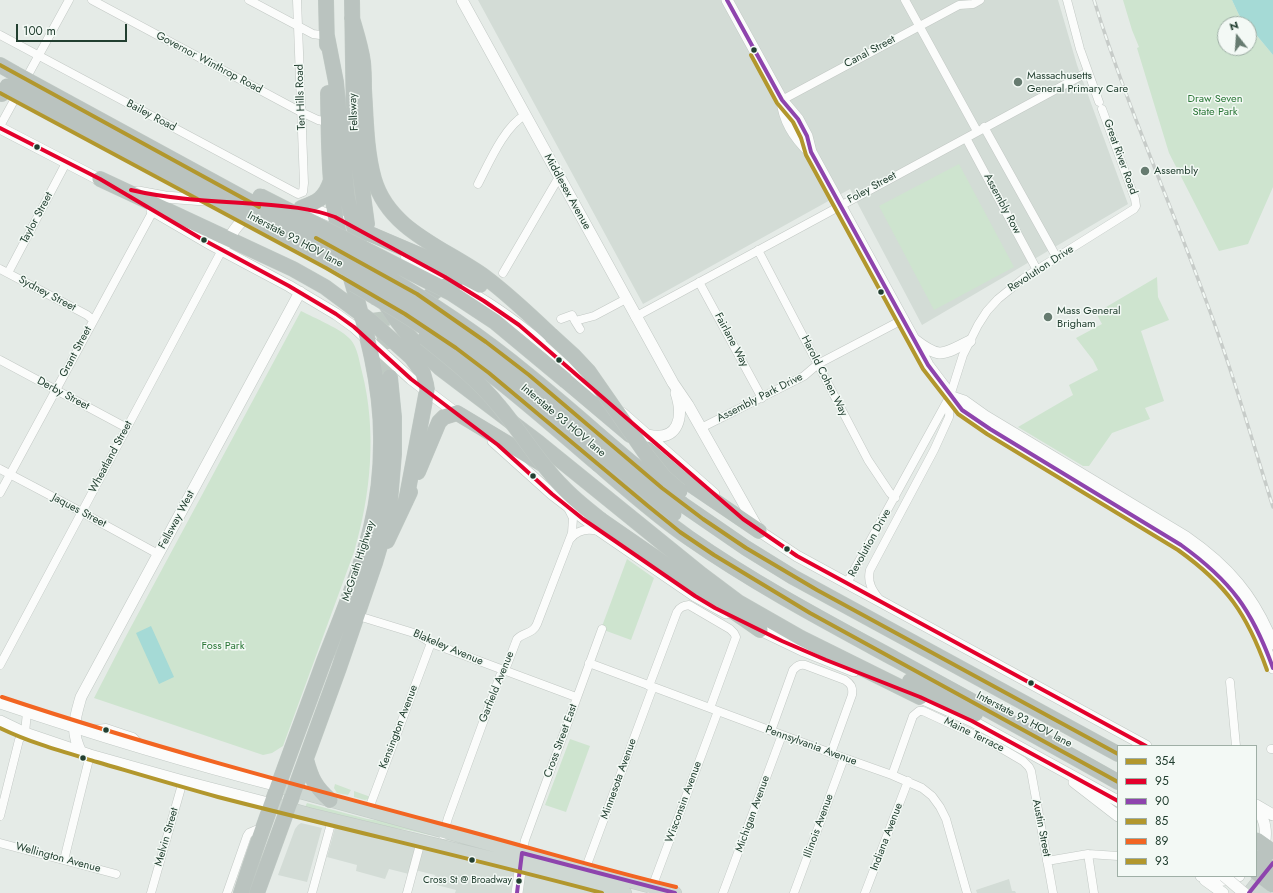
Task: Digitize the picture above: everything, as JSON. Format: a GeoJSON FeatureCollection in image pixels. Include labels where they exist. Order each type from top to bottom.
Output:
{"type":"FeatureCollection","features":[{"type":"Feature","properties":{"kind":"highway"},"geometry":{"type":"LineString","coordinates":[[326,0],[328,122],[331,180],[335,217]]}},
{"type":"Feature","properties":{"kind":"highway","name":"Fellsway"},"geometry":{"type":"LineString","coordinates":[[352,0],[354,124],[357,151],[360,226]]}},
{"type":"Feature","properties":{"kind":"highway"},"geometry":{"type":"LineString","coordinates":[[352,18],[363,62],[366,122],[370,160],[375,181],[383,199],[394,214],[408,228],[495,285],[574,356],[589,372],[648,458],[664,477],[677,509]]}},
{"type":"Feature","properties":{"kind":"highway"},"geometry":{"type":"LineString","coordinates":[[327,36],[336,82],[346,189],[360,226],[364,258],[379,293],[390,311],[414,342],[427,356],[449,375],[539,443],[721,590],[755,612],[920,704]]}},
{"type":"Feature","properties":{"kind":"highway"},"geometry":{"type":"LineString","coordinates":[[0,66],[5,86],[412,318],[677,509],[724,533],[771,564],[811,587],[1117,753]]}},
{"type":"Feature","properties":{"kind":"highway"},"geometry":{"type":"LineString","coordinates":[[5,86],[185,166],[238,185],[451,293],[479,310],[504,329],[670,469],[759,531]]}},
{"type":"Feature","properties":{"kind":"highway","name":"Interstate 93 HOV lane"},"geometry":{"type":"LineString","coordinates":[[5,86],[339,264],[417,309],[462,339],[506,372],[737,559],[782,587],[1117,770]]}},
{"type":"Feature","properties":{"kind":"highway"},"geometry":{"type":"LineString","coordinates":[[185,166],[370,267],[440,309],[486,342],[529,375],[642,472],[677,509],[710,552],[778,595],[1117,783]]}},
{"type":"Feature","properties":{"kind":"highway"},"geometry":{"type":"LineString","coordinates":[[100,179],[226,244],[311,279],[325,287],[361,312],[386,333],[418,365],[425,378],[426,390],[406,501]]}},
{"type":"Feature","properties":{"kind":"highway"},"geometry":{"type":"LineString","coordinates":[[301,201],[321,198],[331,180]]}},
{"type":"Feature","properties":{"kind":"highway","name":"McGrath Highway"},"geometry":{"type":"LineString","coordinates":[[241,893],[278,786],[366,545],[375,510],[381,443],[379,403],[375,369],[335,217]]}},
{"type":"Feature","properties":{"kind":"highway"},"geometry":{"type":"LineString","coordinates":[[360,226],[462,275],[511,305],[551,335]]}},
{"type":"Feature","properties":{"kind":"highway"},"geometry":{"type":"LineString","coordinates":[[414,342],[412,329],[422,307],[430,296],[438,289],[446,284],[455,283]]}},
{"type":"Feature","properties":{"kind":"highway"},"geometry":{"type":"LineString","coordinates":[[364,290],[473,378],[499,406],[561,486],[601,525],[760,630]]}},
{"type":"Feature","properties":{"kind":"highway","name":"McGrath Highway"},"geometry":{"type":"LineString","coordinates":[[257,893],[375,563],[387,518],[393,469],[394,425],[390,377]]}},
{"type":"Feature","properties":{"kind":"highway"},"geometry":{"type":"LineString","coordinates":[[375,563],[389,539],[439,422],[444,417],[457,413],[626,513]]}},
{"type":"Feature","properties":{"kind":"highway"},"geometry":{"type":"LineString","coordinates":[[666,546],[759,604],[808,632],[1117,784]]}},
{"type":"Feature","properties":{"kind":"highway"},"geometry":{"type":"LineString","coordinates":[[306,759],[314,784],[330,800]]}},
{"type":"Feature","properties":{"kind":"highway"},"geometry":{"type":"LineString","coordinates":[[1257,841],[1273,852]]}},
{"type":"Feature","properties":{"kind":"highway"},"geometry":{"type":"LineString","coordinates":[[1257,859],[1273,870]]}},
{"type":"Feature","properties":{"kind":"highway"},"geometry":{"type":"LineString","coordinates":[[1257,873],[1273,885]]}},
{"type":"Feature","properties":{"kind":"main road","name":"Middlesex Avenue"},"geometry":{"type":"LineString","coordinates":[[462,0],[626,299],[759,531]]}},
{"type":"Feature","properties":{"kind":"main road"},"geometry":{"type":"LineString","coordinates":[[727,0],[782,100],[798,119],[807,136],[811,152],[912,338],[928,365],[950,396],[964,402],[1191,541],[1222,565],[1240,584],[1250,606],[1273,668]]}},
{"type":"Feature","properties":{"kind":"main road"},"geometry":{"type":"LineString","coordinates":[[0,127],[66,163],[100,179],[153,211],[226,244],[345,320],[411,379],[498,445],[566,506],[601,525]]}},
{"type":"Feature","properties":{"kind":"main road"},"geometry":{"type":"LineString","coordinates":[[100,179],[136,191],[158,196],[271,205],[301,201],[319,211],[360,226],[484,301],[519,325],[759,531],[797,556],[1144,745]]}},
{"type":"Feature","properties":{"kind":"main road"},"geometry":{"type":"LineString","coordinates":[[226,244],[237,226],[246,217],[271,205]]}},
{"type":"Feature","properties":{"kind":"main road","name":"Fellsway West"},"geometry":{"type":"LineString","coordinates":[[86,753],[75,740],[79,729],[74,721],[82,697],[300,292]]}},
{"type":"Feature","properties":{"kind":"main road"},"geometry":{"type":"LineString","coordinates":[[912,338],[931,351],[943,354],[970,341]]}},
{"type":"Feature","properties":{"kind":"main road","name":"Middlesex Avenue"},"geometry":{"type":"LineString","coordinates":[[648,435],[665,435],[676,427],[679,422],[680,407],[673,383]]}},
{"type":"Feature","properties":{"kind":"main road"},"geometry":{"type":"LineString","coordinates":[[1250,606],[1262,619],[1273,644]]}},
{"type":"Feature","properties":{"kind":"main road"},"geometry":{"type":"LineString","coordinates":[[760,630],[920,704],[972,721],[1117,800]]}},
{"type":"Feature","properties":{"kind":"main road"},"geometry":{"type":"LineString","coordinates":[[0,703],[194,764],[444,831],[618,892]]}},
{"type":"Feature","properties":{"kind":"main road"},"geometry":{"type":"LineString","coordinates":[[0,721],[25,733],[86,753],[288,809],[440,845],[585,870],[651,890],[675,893]]}},
{"type":"Feature","properties":{"kind":"main road"},"geometry":{"type":"LineString","coordinates":[[1048,762],[1117,815]]}},
{"type":"Feature","properties":{"kind":"main road"},"geometry":{"type":"LineString","coordinates":[[1257,806],[1273,815]]}},
{"type":"Feature","properties":{"kind":"main road"},"geometry":{"type":"LineString","coordinates":[[1257,810],[1262,817],[1265,832],[1263,848],[1257,857]]}},
{"type":"Feature","properties":{"kind":"main road"},"geometry":{"type":"LineString","coordinates":[[517,893],[521,859]]}},
{"type":"Feature","properties":{"kind":"main road"},"geometry":{"type":"LineString","coordinates":[[1248,893],[1273,863]]}},
{"type":"Feature","properties":{"kind":"main road"},"geometry":{"type":"LineString","coordinates":[[1201,877],[1223,893]]}},
{"type":"Feature","properties":{"kind":"main road"},"geometry":{"type":"LineString","coordinates":[[1205,877],[1223,881],[1236,877]]}},
{"type":"Feature","properties":{"kind":"main road"},"geometry":{"type":"LineString","coordinates":[[1225,877],[1244,893]]}},
{"type":"Feature","properties":{"kind":"main road"},"geometry":{"type":"LineString","coordinates":[[1262,893],[1273,879]]}},
{"type":"Feature","properties":{"kind":"street"},"geometry":{"type":"LineString","coordinates":[[0,127],[69,0]]}},
{"type":"Feature","properties":{"kind":"street","name":"Governor Winthrop Road"},"geometry":{"type":"LineString","coordinates":[[92,0],[301,112],[318,120],[328,122]]}},
{"type":"Feature","properties":{"kind":"street"},"geometry":{"type":"LineString","coordinates":[[249,0],[313,34],[327,36]]}},
{"type":"Feature","properties":{"kind":"street","name":"Ten Hills Road"},"geometry":{"type":"LineString","coordinates":[[297,0],[304,183],[301,201]]}},
{"type":"Feature","properties":{"kind":"street","name":"Assembly Row"},"geometry":{"type":"LineString","coordinates":[[904,0],[1057,258]]}},
{"type":"Feature","properties":{"kind":"street","name":"Canal Street"},"geometry":{"type":"LineString","coordinates":[[782,100],[919,26],[960,2],[972,4],[980,0]]}},
{"type":"Feature","properties":{"kind":"street","name":"Great River Road"},"geometry":{"type":"LineString","coordinates":[[1067,0],[1076,38],[1136,199],[1136,206]]}},
{"type":"Feature","properties":{"kind":"street","name":"Bailey Road"},"geometry":{"type":"LineString","coordinates":[[0,35],[293,193],[298,194],[301,201]]}},
{"type":"Feature","properties":{"kind":"street","name":"Foley Street"},"geometry":{"type":"LineString","coordinates":[[636,316],[1088,72]]}},
{"type":"Feature","properties":{"kind":"street"},"geometry":{"type":"LineString","coordinates":[[478,184],[509,129],[518,119],[525,116]]}},
{"type":"Feature","properties":{"kind":"street","name":"Assembly Row"},"geometry":{"type":"LineString","coordinates":[[966,138],[1037,270]]}},
{"type":"Feature","properties":{"kind":"street","name":"Taylor Street"},"geometry":{"type":"LineString","coordinates":[[8,273],[66,163]]}},
{"type":"Feature","properties":{"kind":"street"},"geometry":{"type":"LineString","coordinates":[[503,273],[559,177]]}},
{"type":"Feature","properties":{"kind":"street","name":"Revolution Drive"},"geometry":{"type":"LineString","coordinates":[[847,583],[950,396],[963,355],[987,311],[1011,287],[1134,209],[1136,206]]}},
{"type":"Feature","properties":{"kind":"street","name":"Grant Street"},"geometry":{"type":"LineString","coordinates":[[0,493],[153,211]]}},
{"type":"Feature","properties":{"kind":"street","name":"Wheatland Street"},"geometry":{"type":"LineString","coordinates":[[0,665],[226,244]]}},
{"type":"Feature","properties":{"kind":"street","name":"Harold Cohen Way"},"geometry":{"type":"LineString","coordinates":[[758,250],[868,460],[895,498]]}},
{"type":"Feature","properties":{"kind":"street","name":"Sydney Street"},"geometry":{"type":"LineString","coordinates":[[0,269],[87,314],[94,320]]}},
{"type":"Feature","properties":{"kind":"street","name":"Fairlane Way"},"geometry":{"type":"LineString","coordinates":[[699,282],[762,398]]}},
{"type":"Feature","properties":{"kind":"street"},"geometry":{"type":"LineString","coordinates":[[575,321],[594,316],[626,299]]}},
{"type":"Feature","properties":{"kind":"street"},"geometry":{"type":"LineString","coordinates":[[562,319],[572,315],[580,329]]}},
{"type":"Feature","properties":{"kind":"street","name":"Assembly Park Drive"},"geometry":{"type":"LineString","coordinates":[[701,428],[804,376],[818,364],[902,320]]}},
{"type":"Feature","properties":{"kind":"street","name":"Derby Street"},"geometry":{"type":"LineString","coordinates":[[0,360],[127,428]]}},
{"type":"Feature","properties":{"kind":"street","name":"Revolution Drive"},"geometry":{"type":"LineString","coordinates":[[881,602],[868,580],[870,570],[934,450],[949,417],[950,396]]}},
{"type":"Feature","properties":{"kind":"street","name":"Jaques Street"},"geometry":{"type":"LineString","coordinates":[[0,469],[158,554]]}},
{"type":"Feature","properties":{"kind":"street","name":"Garfield Avenue"},"geometry":{"type":"LineString","coordinates":[[440,845],[476,741],[503,671],[507,665],[517,639],[535,629],[572,533],[574,518],[566,506]]}},
{"type":"Feature","properties":{"kind":"street"},"geometry":{"type":"LineString","coordinates":[[569,541],[574,534],[585,529],[592,529],[601,525]]}},
{"type":"Feature","properties":{"kind":"street","name":"Minnesota Avenue"},"geometry":{"type":"LineString","coordinates":[[585,870],[679,608],[689,605],[710,618]]}},
{"type":"Feature","properties":{"kind":"street"},"geometry":{"type":"LineString","coordinates":[[340,618],[357,614]]}},
{"type":"Feature","properties":{"kind":"street","name":"Blakeley Avenue"},"geometry":{"type":"LineString","coordinates":[[357,614],[417,634],[431,643],[576,697]]}},
{"type":"Feature","properties":{"kind":"street","name":"Wisconsin Avenue"},"geometry":{"type":"LineString","coordinates":[[651,890],[714,709],[736,637],[730,629],[710,618]]}},
{"type":"Feature","properties":{"kind":"street","name":"Cross Street East"},"geometry":{"type":"LineString","coordinates":[[521,859],[525,840],[602,629]]}},
{"type":"Feature","properties":{"kind":"street","name":"Kensington Avenue"},"geometry":{"type":"LineString","coordinates":[[368,811],[431,643]]}},
{"type":"Feature","properties":{"kind":"street","name":"Pennsylvania Avenue"},"geometry":{"type":"LineString","coordinates":[[590,663],[651,687],[908,781],[922,788],[932,796],[946,819],[968,893]]}},
{"type":"Feature","properties":{"kind":"street"},"geometry":{"type":"LineString","coordinates":[[771,731],[793,670],[800,664],[805,665],[844,680],[850,684],[853,689],[830,753]]}},
{"type":"Feature","properties":{"kind":"street"},"geometry":{"type":"LineString","coordinates":[[1230,682],[1236,745]]}},
{"type":"Feature","properties":{"kind":"street"},"geometry":{"type":"LineString","coordinates":[[892,775],[913,716],[920,704]]}},
{"type":"Feature","properties":{"kind":"street","name":"Maine Terrace"},"geometry":{"type":"LineString","coordinates":[[920,704],[923,711],[994,744],[1027,764]]}},
{"type":"Feature","properties":{"kind":"street"},"geometry":{"type":"LineString","coordinates":[[0,816],[19,740],[25,733],[27,712]]}},
{"type":"Feature","properties":{"kind":"street","name":"Michigan Avenue"},"geometry":{"type":"LineString","coordinates":[[723,893],[782,735]]}},
{"type":"Feature","properties":{"kind":"street"},"geometry":{"type":"LineString","coordinates":[[64,860],[86,753]]}},
{"type":"Feature","properties":{"kind":"street","name":"Illinois Avenue"},"geometry":{"type":"LineString","coordinates":[[794,893],[844,758]]}},
{"type":"Feature","properties":{"kind":"street","name":"Austin Street"},"geometry":{"type":"LineString","coordinates":[[1027,764],[1030,771],[1048,860],[1053,893]]}},
{"type":"Feature","properties":{"kind":"street","name":"Melvin Street"},"geometry":{"type":"LineString","coordinates":[[151,893],[183,781]]}},
{"type":"Feature","properties":{"kind":"street","name":"Indiana Avenue"},"geometry":{"type":"LineString","coordinates":[[865,893],[908,781]]}},
{"type":"Feature","properties":{"kind":"street"},"geometry":{"type":"LineString","coordinates":[[312,893],[332,820]]}},
{"type":"Feature","properties":{"kind":"street"},"geometry":{"type":"LineString","coordinates":[[227,893],[247,836],[250,833],[264,827]]}},
{"type":"Feature","properties":{"kind":"street"},"geometry":{"type":"LineString","coordinates":[[407,893],[421,841]]}},
{"type":"Feature","properties":{"kind":"street","name":"Wellington Avenue"},"geometry":{"type":"LineString","coordinates":[[0,843],[116,874]]}},
{"type":"Feature","properties":{"kind":"street"},"geometry":{"type":"LineString","coordinates":[[1048,860],[1088,854],[1117,856]]}},
{"type":"Feature","properties":{"kind":"street"},"geometry":{"type":"LineString","coordinates":[[1088,854],[1094,893]]}},
{"type":"Feature","properties":{"kind":"shaded area"},"geometry":{"type":"Polygon","coordinates":[[[478,0],[1058,0],[1077,65],[1128,204],[922,325],[850,189],[643,304],[478,0]]]}},
{"type":"Feature","properties":{"kind":"shaded area"},"geometry":{"type":"Polygon","coordinates":[[[301,823],[322,828],[307,882],[278,875],[295,829],[301,823]]]}},
{"type":"Feature","properties":{"kind":"shaded area"},"geometry":{"type":"Polygon","coordinates":[[[335,828],[414,845],[416,847],[409,874],[389,869],[385,879],[356,871],[357,865],[327,857],[335,828]]]}},
{"type":"Feature","properties":{"kind":"shaded area"},"geometry":{"type":"Polygon","coordinates":[[[423,847],[504,868],[512,868],[514,873],[511,893],[455,893],[456,890],[433,884],[435,875],[415,870],[423,847]]]}},
{"type":"Feature","properties":{"kind":"shaded area"},"geometry":{"type":"Polygon","coordinates":[[[529,873],[533,876],[599,893],[523,893],[525,876],[529,873]]]}},
{"type":"Feature","properties":{"kind":"shaded area"},"geometry":{"type":"Polygon","coordinates":[[[1009,879],[1012,891],[1015,891],[1016,893],[977,893],[976,890],[1009,879]]]}},
{"type":"Feature","properties":{"kind":"green space","name":"Draw Seven State Park"},"geometry":{"type":"Polygon","coordinates":[[[1123,0],[1232,0],[1240,16],[1217,16],[1217,56],[1257,56],[1257,36],[1273,55],[1273,187],[1248,244],[1219,251],[1169,153],[1137,48],[1139,47],[1123,0]]]}},
{"type":"Feature","properties":{"kind":"green space"},"geometry":{"type":"Polygon","coordinates":[[[959,164],[1014,267],[934,310],[879,206],[959,164]]]}},
{"type":"Feature","properties":{"kind":"green space"},"geometry":{"type":"Polygon","coordinates":[[[1157,277],[1158,297],[1169,320],[1141,331],[1164,401],[1145,408],[1150,419],[1112,433],[1089,466],[1083,466],[1018,427],[1073,395],[1069,385],[1098,370],[1093,360],[1076,338],[1102,324],[1096,313],[1157,277]]]}},
{"type":"Feature","properties":{"kind":"green space","name":"Foss Park"},"geometry":{"type":"Polygon","coordinates":[[[301,311],[328,324],[347,336],[355,347],[367,394],[371,440],[370,462],[365,508],[354,552],[283,746],[272,753],[263,755],[94,698],[301,311]]]}},
{"type":"Feature","properties":{"kind":"green space"},"geometry":{"type":"Polygon","coordinates":[[[627,559],[654,578],[631,640],[601,629],[627,559]]]}},
{"type":"Feature","properties":{"kind":"green space"},"geometry":{"type":"Polygon","coordinates":[[[570,739],[590,746],[566,812],[545,805],[570,739]]]}},
{"type":"Feature","properties":{"kind":"green space"},"geometry":{"type":"Polygon","coordinates":[[[335,784],[351,790],[348,795],[337,793],[334,788],[335,784]]]}},
{"type":"Feature","properties":{"kind":"green space"},"geometry":{"type":"Polygon","coordinates":[[[354,791],[369,797],[365,800],[354,797],[354,791]]]}},
{"type":"Feature","properties":{"kind":"green space"},"geometry":{"type":"Polygon","coordinates":[[[307,803],[367,819],[397,823],[432,834],[430,835],[393,828],[305,807],[307,803]]]}},
{"type":"Feature","properties":{"kind":"water"},"geometry":{"type":"Polygon","coordinates":[[[1232,0],[1273,0],[1273,55],[1257,36],[1257,16],[1239,15],[1232,0]]]}},
{"type":"Feature","properties":{"kind":"water"},"geometry":{"type":"Polygon","coordinates":[[[151,626],[174,677],[159,684],[136,633],[151,626]]]}},
{"type":"Feature","properties":{"kind":"tunnel"},"geometry":{"type":"LineString","coordinates":[[377,289],[390,377]]}},
{"type":"Feature","properties":{"kind":"railway"},"geometry":{"type":"LineString","coordinates":[[1094,0],[1134,116],[1194,268],[1217,331],[1273,507]]}},
{"type":"Feature","properties":{"kind":"transit line","name":"90"},"geometry":{"type":"LineString","coordinates":[[727,0],[782,100],[798,119],[807,136],[811,152],[928,365],[962,410],[990,429],[1181,545],[1214,571],[1227,584],[1248,613],[1257,629],[1273,668]]}},
{"type":"Feature","properties":{"kind":"transit line","name":"85"},"geometry":{"type":"LineString","coordinates":[[751,55],[777,103],[793,122],[801,138],[806,155],[923,369],[958,414],[987,434],[1178,550],[1195,563],[1210,576],[1233,602],[1252,633],[1267,670]]}},
{"type":"Feature","properties":{"kind":"transit line","name":"354"},"geometry":{"type":"LineString","coordinates":[[0,65],[259,207]]}},
{"type":"Feature","properties":{"kind":"transit line","name":"354"},"geometry":{"type":"LineString","coordinates":[[0,93],[326,268],[405,314],[456,348],[489,373],[680,532],[714,555],[810,613],[1117,781]]}},
{"type":"Feature","properties":{"kind":"transit line","name":"95"},"geometry":{"type":"LineString","coordinates":[[0,128],[100,179],[200,238],[289,286],[336,314],[354,327],[411,379],[498,445],[552,494],[583,519],[695,596],[715,608],[782,641],[920,697],[972,721],[1117,800]]}},
{"type":"Feature","properties":{"kind":"transit line","name":"95"},"geometry":{"type":"LineString","coordinates":[[131,190],[179,198],[307,209],[326,214],[335,217],[445,277],[519,325],[743,519],[797,556],[1144,745]]}},
{"type":"Feature","properties":{"kind":"transit line","name":"354"},"geometry":{"type":"LineString","coordinates":[[316,238],[417,294],[486,342],[529,375],[662,488],[703,519],[746,548],[817,590],[1117,753]]}},
{"type":"Feature","properties":{"kind":"transit line","name":"89"},"geometry":{"type":"LineString","coordinates":[[2,697],[56,715],[219,763],[676,887]]}},
{"type":"Feature","properties":{"kind":"transit line","name":"93"},"geometry":{"type":"LineString","coordinates":[[0,728],[60,751],[218,797],[602,893]]}},
{"type":"Feature","properties":{"kind":"transit line","name":"90"},"geometry":{"type":"LineString","coordinates":[[517,893],[522,853],[675,893]]}},
{"type":"Feature","properties":{"kind":"transit line","name":"90"},"geometry":{"type":"LineString","coordinates":[[1249,893],[1273,863]]}},
{"type":"Feature","properties":{"kind":"place","name":"Massachusetts General Primary Care"},"geometry":{"type":"Point","coordinates":[1018,82]}},
{"type":"Feature","properties":{"kind":"place","name":"Assembly"},"geometry":{"type":"Point","coordinates":[1145,171]}},
{"type":"Feature","properties":{"kind":"place","name":"Mass General Brigham"},"geometry":{"type":"Point","coordinates":[1048,317]}},
{"type":"Feature","properties":{"kind":"place","name":"Cross St @ Broadway"},"geometry":{"type":"Point","coordinates":[519,881]}}]}
